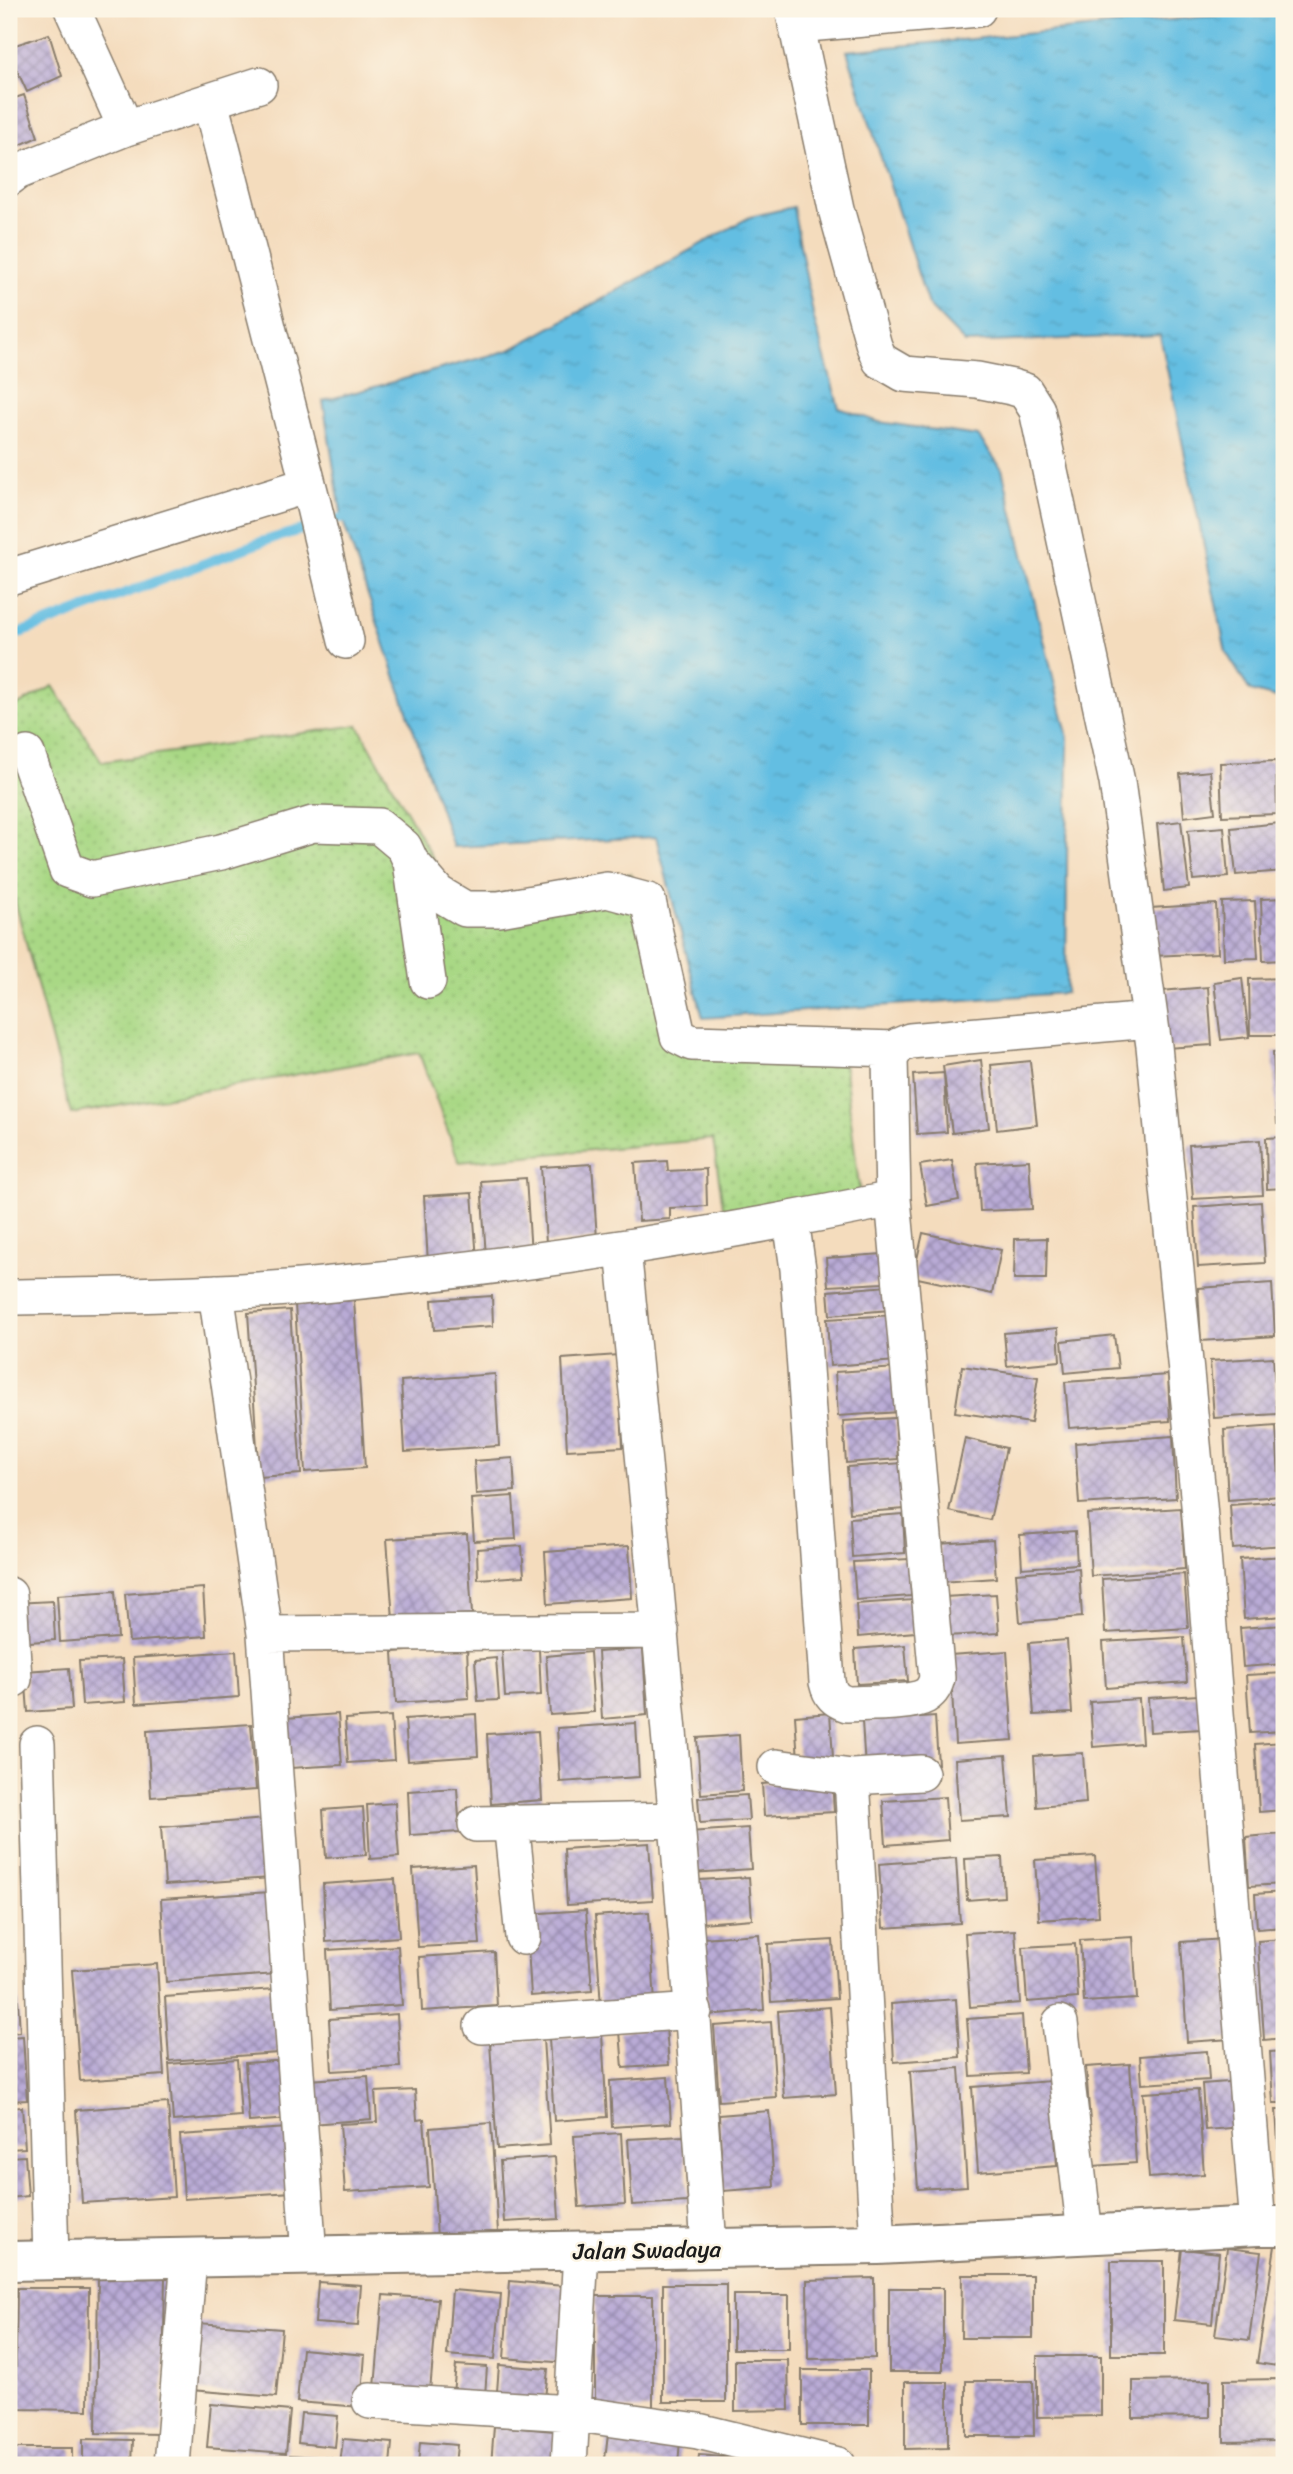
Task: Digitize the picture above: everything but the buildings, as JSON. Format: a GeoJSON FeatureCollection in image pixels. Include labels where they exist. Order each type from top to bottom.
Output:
{"type":"FeatureCollection","features":[{"type":"Feature","properties":{"kind":"street"},"geometry":{"type":"LineString","coordinates":[[72,9],[126,128]]}},
{"type":"Feature","properties":{"kind":"street"},"geometry":{"type":"LineString","coordinates":[[978,9],[794,17],[830,171],[836,209],[880,360],[904,374],[977,380],[1025,391],[1037,410],[1117,782],[1150,1020],[1271,2226]]}},
{"type":"Feature","properties":{"kind":"street"},"geometry":{"type":"LineString","coordinates":[[9,178],[17,172],[126,128],[259,85]]}},
{"type":"Feature","properties":{"kind":"street"},"geometry":{"type":"LineString","coordinates":[[210,101],[346,641]]}},
{"type":"Feature","properties":{"kind":"street"},"geometry":{"type":"LineString","coordinates":[[9,577],[310,492]]}},
{"type":"Feature","properties":{"kind":"street"},"geometry":{"type":"LineString","coordinates":[[27,754],[67,870],[80,876],[92,879],[221,852],[313,824],[379,826],[404,847],[411,862],[438,893],[465,909],[499,909],[607,890],[648,901],[678,1036],[692,1043],[896,1049]]}},
{"type":"Feature","properties":{"kind":"street"},"geometry":{"type":"LineString","coordinates":[[411,862],[428,981]]}},
{"type":"Feature","properties":{"kind":"street"},"geometry":{"type":"LineString","coordinates":[[792,1220],[830,1693],[837,1701],[848,1704],[915,1699],[933,1689],[937,1678],[893,1199],[890,1058],[896,1049],[910,1041],[1150,1020]]}},
{"type":"Feature","properties":{"kind":"street"},"geometry":{"type":"LineString","coordinates":[[9,1297],[216,1292],[332,1284],[623,1249],[792,1220],[893,1199]]}},
{"type":"Feature","properties":{"kind":"street"},"geometry":{"type":"LineString","coordinates":[[623,1249],[661,1631],[694,2011],[709,2248]]}},
{"type":"Feature","properties":{"kind":"street"},"geometry":{"type":"LineString","coordinates":[[216,1292],[265,1634],[309,2256]]}},
{"type":"Feature","properties":{"kind":"street"},"geometry":{"type":"LineString","coordinates":[[9,1595],[15,1679]]}},
{"type":"Feature","properties":{"kind":"street"},"geometry":{"type":"LineString","coordinates":[[265,1634],[661,1631]]}},
{"type":"Feature","properties":{"kind":"street"},"geometry":{"type":"LineString","coordinates":[[37,1745],[51,2259]]}},
{"type":"Feature","properties":{"kind":"street"},"geometry":{"type":"LineString","coordinates":[[776,1767],[852,1777],[921,1773]]}},
{"type":"Feature","properties":{"kind":"street"},"geometry":{"type":"LineString","coordinates":[[852,1777],[878,2245]]}},
{"type":"Feature","properties":{"kind":"street"},"geometry":{"type":"LineString","coordinates":[[476,1824],[677,1820]]}},
{"type":"Feature","properties":{"kind":"street"},"geometry":{"type":"LineString","coordinates":[[511,1822],[523,1937]]}},
{"type":"Feature","properties":{"kind":"street"},"geometry":{"type":"LineString","coordinates":[[482,2026],[694,2011]]}},
{"type":"Feature","properties":{"kind":"street"},"geometry":{"type":"LineString","coordinates":[[1060,2023],[1085,2234]]}},
{"type":"Feature","properties":{"kind":"street","name":"Jalan Swadaya"},"geometry":{"type":"LineString","coordinates":[[9,2261],[878,2245],[1271,2226]]}},
{"type":"Feature","properties":{"kind":"street"},"geometry":{"type":"LineString","coordinates":[[569,2465],[581,2252]]}},
{"type":"Feature","properties":{"kind":"street"},"geometry":{"type":"LineString","coordinates":[[172,2465],[189,2258]]}},
{"type":"Feature","properties":{"kind":"street"},"geometry":{"type":"LineString","coordinates":[[370,2401],[571,2413],[698,2431],[838,2465]]}},
{"type":"Feature","properties":{"kind":"green space"},"geometry":{"type":"Polygon","coordinates":[[[53,686],[102,762],[358,725],[457,901],[631,874],[675,1054],[843,1054],[861,1203],[724,1213],[713,1139],[459,1162],[419,1053],[71,1114],[9,878],[9,710],[53,686]]]}},
{"type":"Feature","properties":{"kind":"water"},"geometry":{"type":"Polygon","coordinates":[[[1284,9],[1284,700],[1250,691],[1226,652],[1160,335],[965,343],[928,305],[847,51],[1284,9]]]}},
{"type":"Feature","properties":{"kind":"water"},"geometry":{"type":"Polygon","coordinates":[[[793,207],[814,319],[839,408],[879,422],[978,436],[1002,469],[1068,738],[1066,993],[703,1018],[656,837],[453,847],[342,518],[323,401],[510,350],[750,217],[793,207]]]}},
{"type":"Feature","properties":{"kind":"waterway"},"geometry":{"type":"LineString","coordinates":[[9,637],[264,541],[342,518]]}}]}
